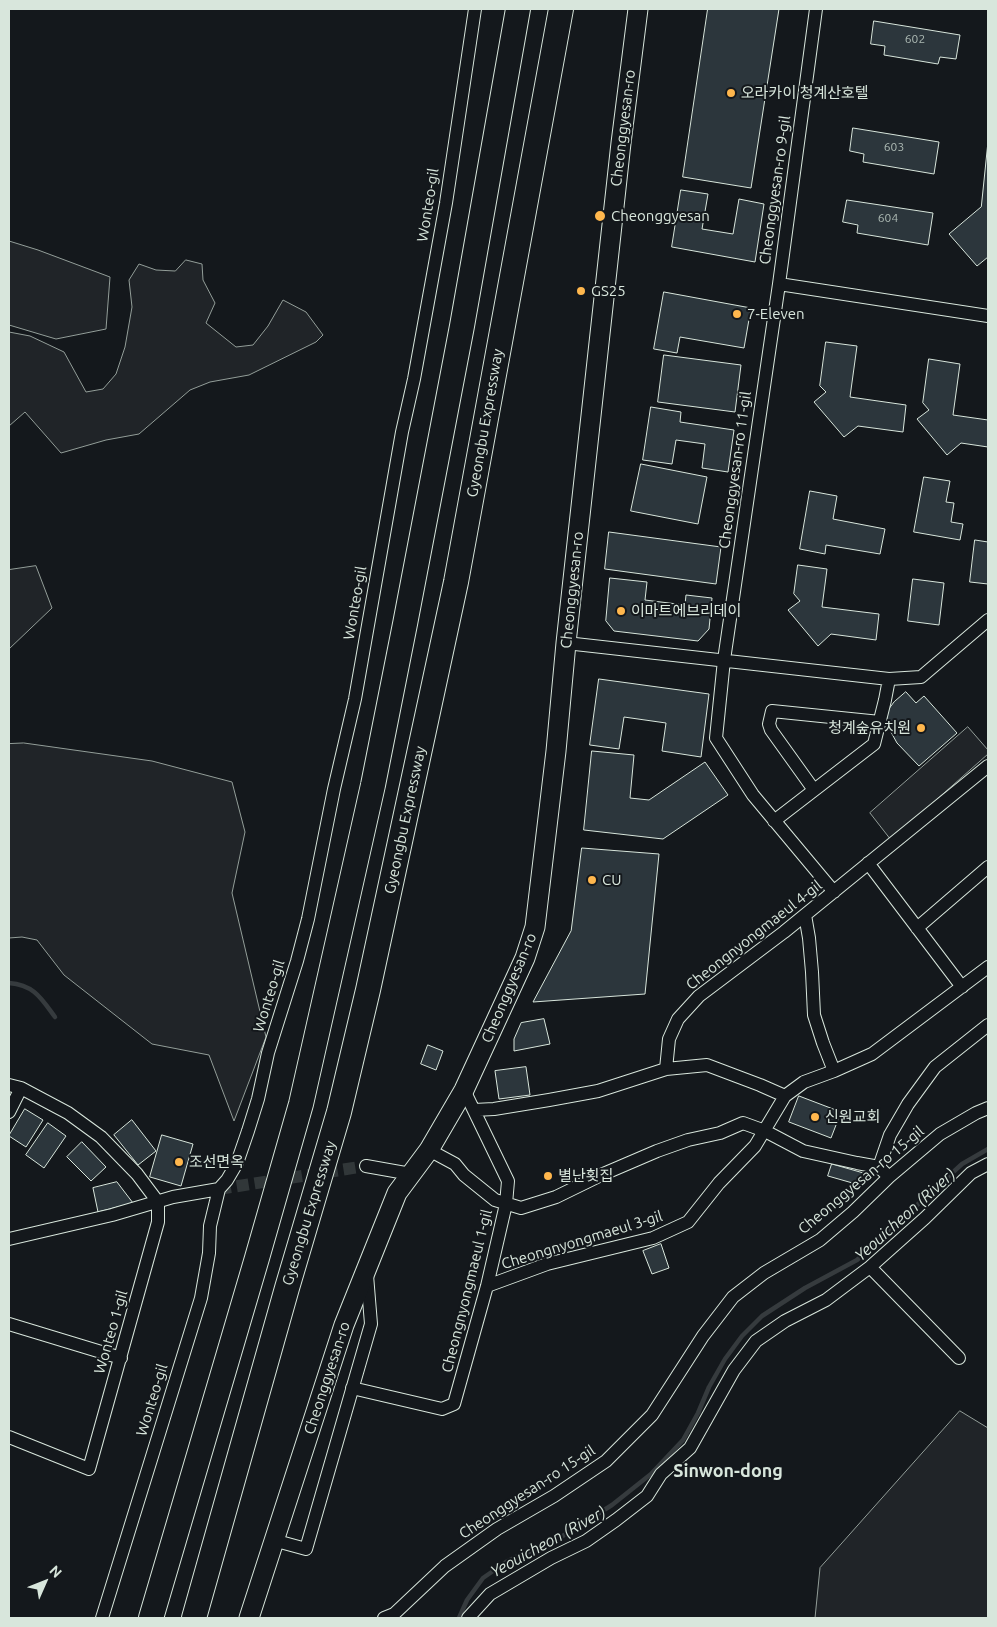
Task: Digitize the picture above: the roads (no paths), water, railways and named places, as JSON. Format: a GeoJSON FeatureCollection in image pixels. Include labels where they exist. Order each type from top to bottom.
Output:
{"type":"FeatureCollection","features":[{"type":"Feature","properties":{"kind":"highway"},"geometry":{"type":"LineString","coordinates":[[151,1618],[301,1104],[370,794],[407,614],[462,326],[518,9]]}},
{"type":"Feature","properties":{"kind":"highway","name":"Gyeongbu Expressway"},"geometry":{"type":"LineString","coordinates":[[194,1618],[284,1298],[339,1112],[368,990],[456,582],[561,9]]}},
{"type":"Feature","properties":{"kind":"street","name":"Wonteo-gil"},"geometry":{"type":"LineString","coordinates":[[102,1618],[201,1298],[209,1253],[210,1226],[219,1189],[237,1163],[248,1131],[258,1099],[268,1053],[308,919],[334,789],[355,699],[402,432],[414,379],[446,203],[475,9]]}},
{"type":"Feature","properties":{"kind":"street","name":"Cheonggyesan-ro"},"geometry":{"type":"LineString","coordinates":[[250,1618],[273,1540],[344,1325],[397,1193],[429,1150],[464,1090],[525,958],[535,927],[556,751],[566,643],[620,153],[638,9]]}},
{"type":"Feature","properties":{"kind":"street","name":"Cheonggyesan-ro 9-gil"},"geometry":{"type":"LineString","coordinates":[[816,9],[778,284],[988,316]]}},
{"type":"Feature","properties":{"kind":"street","name":"Cheonggyesan-ro 11-gil"},"geometry":{"type":"LineString","coordinates":[[778,284],[724,660],[716,738],[753,795],[834,892]]}},
{"type":"Feature","properties":{"kind":"street"},"geometry":{"type":"LineString","coordinates":[[566,643],[889,679],[921,677],[988,620]]}},
{"type":"Feature","properties":{"kind":"street"},"geometry":{"type":"LineString","coordinates":[[774,821],[874,744],[889,679]]}},
{"type":"Feature","properties":{"kind":"street"},"geometry":{"type":"LineString","coordinates":[[814,790],[771,730],[769,724],[772,711],[880,722]]}},
{"type":"Feature","properties":{"kind":"street","name":"Cheongnyongmaeul 4-gil"},"geometry":{"type":"LineString","coordinates":[[666,1069],[669,1039],[678,1019],[699,996],[834,892],[988,766]]}},
{"type":"Feature","properties":{"kind":"street"},"geometry":{"type":"LineString","coordinates":[[868,864],[962,987]]}},
{"type":"Feature","properties":{"kind":"street"},"geometry":{"type":"LineString","coordinates":[[917,928],[988,867]]}},
{"type":"Feature","properties":{"kind":"street"},"geometry":{"type":"LineString","coordinates":[[805,915],[812,964],[814,1015],[834,1071]]}},
{"type":"Feature","properties":{"kind":"street"},"geometry":{"type":"LineString","coordinates":[[474,1110],[494,1109],[598,1091],[666,1069],[707,1066],[760,1084],[785,1096],[804,1082],[872,1054],[988,967]]}},
{"type":"Feature","properties":{"kind":"street"},"geometry":{"type":"LineString","coordinates":[[879,1167],[894,1127],[935,1067],[988,1025]]}},
{"type":"Feature","properties":{"kind":"street"},"geometry":{"type":"LineString","coordinates":[[9,1112],[15,1087],[68,1113],[101,1137],[137,1174],[158,1202]]}},
{"type":"Feature","properties":{"kind":"street","name":"Cheongnyongmaeul 1-gil"},"geometry":{"type":"LineString","coordinates":[[352,1388],[442,1409],[454,1404],[506,1204],[508,1181],[464,1090]]}},
{"type":"Feature","properties":{"kind":"street","name":"Cheongnyongmaeul 3-gil"},"geometry":{"type":"LineString","coordinates":[[486,1286],[547,1264],[653,1238],[688,1222],[719,1183],[756,1146],[785,1096]]}},
{"type":"Feature","properties":{"kind":"street","name":"Cheonggyesan-ro 15-gil"},"geometry":{"type":"LineString","coordinates":[[384,1618],[394,1614],[445,1566],[496,1528],[554,1496],[606,1461],[652,1415],[703,1336],[733,1297],[764,1273],[820,1240],[853,1212],[889,1177],[940,1134],[976,1112],[988,1108]]}},
{"type":"Feature","properties":{"kind":"street"},"geometry":{"type":"LineString","coordinates":[[429,1150],[454,1164],[464,1175],[495,1200],[521,1208],[556,1197],[657,1151],[688,1140],[720,1133],[743,1123],[803,1151],[856,1164],[879,1167],[889,1177]]}},
{"type":"Feature","properties":{"kind":"street"},"geometry":{"type":"LineString","coordinates":[[468,1618],[490,1594],[551,1558],[586,1541],[647,1496],[662,1474],[690,1448],[734,1370],[756,1341],[785,1321],[826,1300],[870,1267],[925,1218],[971,1173],[988,1164]]}},
{"type":"Feature","properties":{"kind":"street"},"geometry":{"type":"LineString","coordinates":[[366,1166],[411,1174]]}},
{"type":"Feature","properties":{"kind":"street"},"geometry":{"type":"LineString","coordinates":[[9,1239],[112,1215],[173,1197],[219,1189]]}},
{"type":"Feature","properties":{"kind":"street","name":"Wonteo 1-gil"},"geometry":{"type":"LineString","coordinates":[[9,1438],[89,1470],[158,1222],[158,1202]]}},
{"type":"Feature","properties":{"kind":"street"},"geometry":{"type":"LineString","coordinates":[[870,1267],[959,1358]]}},
{"type":"Feature","properties":{"kind":"street"},"geometry":{"type":"LineString","coordinates":[[273,1540],[306,1549],[371,1324],[366,1270]]}},
{"type":"Feature","properties":{"kind":"street"},"geometry":{"type":"LineString","coordinates":[[9,1324],[121,1358]]}},
{"type":"Feature","properties":{"kind":"waterway"},"geometry":{"type":"LineString","coordinates":[[9,983],[25,986],[31,990],[41,998],[55,1017]]}},
{"type":"Feature","properties":{"kind":"waterway","name":"Yeouicheon (River)"},"geometry":{"type":"LineString","coordinates":[[459,1618],[467,1600],[483,1578],[506,1562],[522,1554],[542,1548],[566,1534],[612,1505],[651,1474],[683,1440],[725,1359],[742,1336],[762,1316],[805,1288],[857,1260],[962,1164],[988,1149]]}},
{"type":"Feature","properties":{"kind":"tunnel"},"geometry":{"type":"LineString","coordinates":[[219,1189],[366,1166]]}},
{"type":"Feature","properties":{"kind":"place","name":"오라카이 청계산호텔"},"geometry":{"type":"Point","coordinates":[731,93]}},
{"type":"Feature","properties":{"kind":"place","name":"Cheonggyesan"},"geometry":{"type":"Point","coordinates":[600,216]}},
{"type":"Feature","properties":{"kind":"place","name":"GS25"},"geometry":{"type":"Point","coordinates":[581,291]}},
{"type":"Feature","properties":{"kind":"place","name":"7-Eleven"},"geometry":{"type":"Point","coordinates":[737,314]}},
{"type":"Feature","properties":{"kind":"place","name":"이마트에브리데이"},"geometry":{"type":"Point","coordinates":[621,611]}},
{"type":"Feature","properties":{"kind":"place","name":"청계숲유치원"},"geometry":{"type":"Point","coordinates":[921,728]}},
{"type":"Feature","properties":{"kind":"place","name":"CU"},"geometry":{"type":"Point","coordinates":[592,880]}},
{"type":"Feature","properties":{"kind":"place","name":"신원교회"},"geometry":{"type":"Point","coordinates":[815,1117]}},
{"type":"Feature","properties":{"kind":"place","name":"조선면옥"},"geometry":{"type":"Point","coordinates":[179,1162]}},
{"type":"Feature","properties":{"kind":"place","name":"별난횟집"},"geometry":{"type":"Point","coordinates":[548,1176]}},
{"type":"Feature","properties":{"kind":"district","name":"Sinwon-dong"},"geometry":{"type":"Point","coordinates":[728,1471]}}]}
